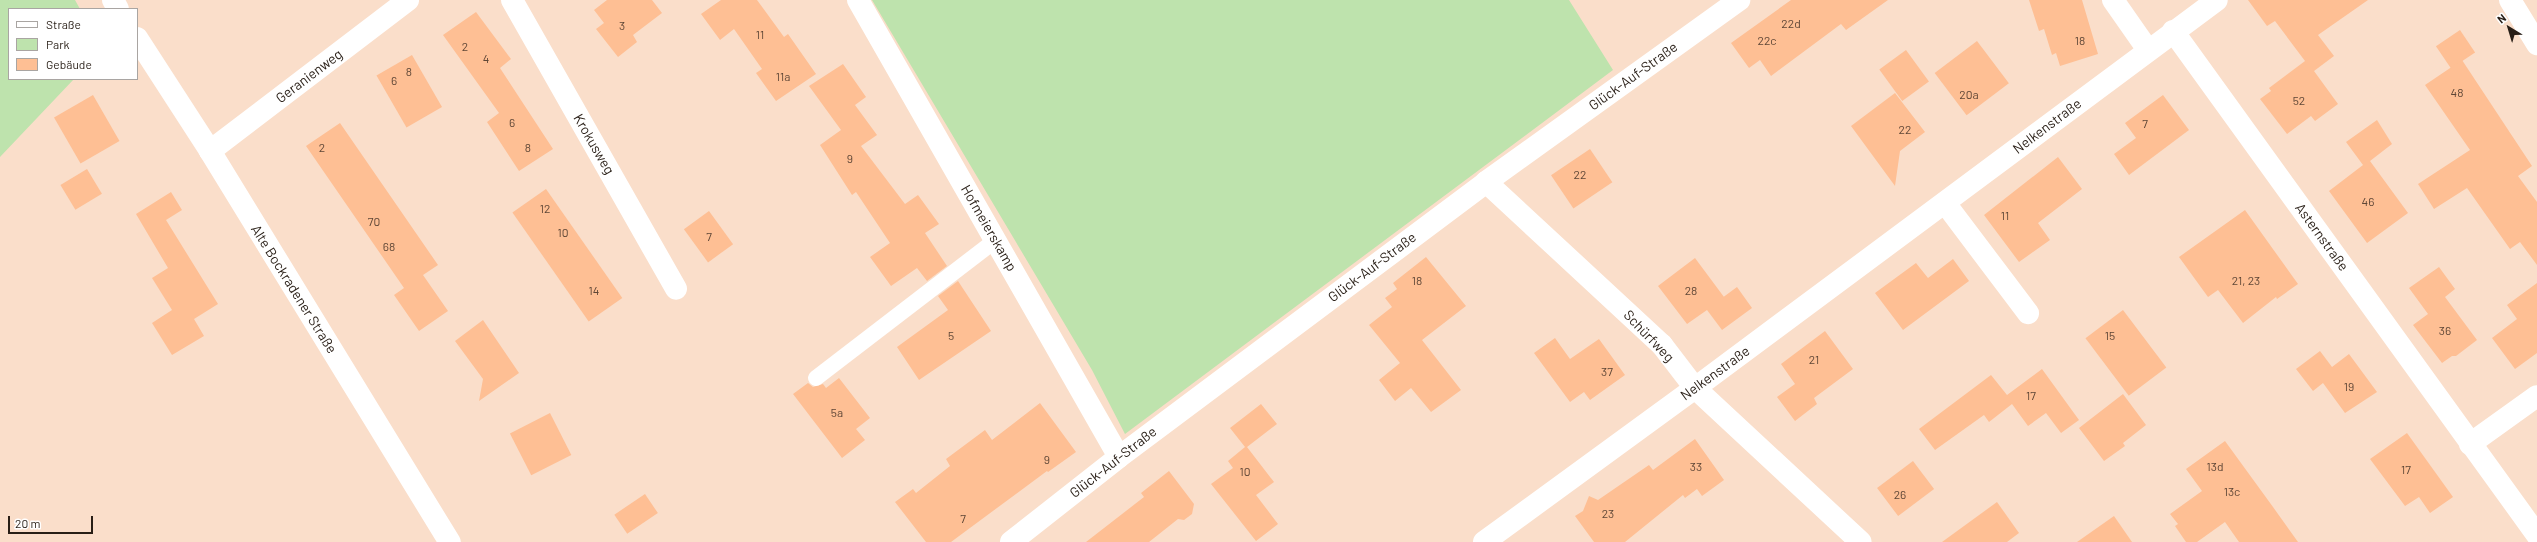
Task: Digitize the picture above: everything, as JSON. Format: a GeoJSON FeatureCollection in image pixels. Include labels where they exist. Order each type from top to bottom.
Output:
{"type":"FeatureCollection","features":[{"type":"Feature","properties":{"kind":"street","name":"Geranienweg"},"geometry":{"type":"LineString","coordinates":[[210,151],[408,0]]}},
{"type":"Feature","properties":{"kind":"street","name":"Krokusweg"},"geometry":{"type":"LineString","coordinates":[[512,0],[676,289]]}},
{"type":"Feature","properties":{"kind":"street","name":"Hofmeierskamp"},"geometry":{"type":"LineString","coordinates":[[858,0],[1119,457]]}},
{"type":"Feature","properties":{"kind":"street","name":"Glück-Auf-Straße"},"geometry":{"type":"LineString","coordinates":[[1011,542],[1119,457],[1486,182],[1739,0]]}},
{"type":"Feature","properties":{"kind":"street"},"geometry":{"type":"LineString","coordinates":[[2112,0],[2148,50]]}},
{"type":"Feature","properties":{"kind":"street","name":"Nelkenstraße"},"geometry":{"type":"LineString","coordinates":[[1484,542],[1945,203],[2216,0]]}},
{"type":"Feature","properties":{"kind":"street"},"geometry":{"type":"LineString","coordinates":[[2510,0],[2537,44]]}},
{"type":"Feature","properties":{"kind":"street","name":"Asternstraße"},"geometry":{"type":"LineString","coordinates":[[2173,31],[2537,535]]}},
{"type":"Feature","properties":{"kind":"street","name":"Alte Bockradener Straße"},"geometry":{"type":"LineString","coordinates":[[138,40],[210,151],[450,542]]}},
{"type":"Feature","properties":{"kind":"street","name":"Schürfweg"},"geometry":{"type":"LineString","coordinates":[[1486,182],[1662,345],[1695,388],[1861,542]]}},
{"type":"Feature","properties":{"kind":"street"},"geometry":{"type":"LineString","coordinates":[[1945,203],[2028,313]]}},
{"type":"Feature","properties":{"kind":"street"},"geometry":{"type":"LineString","coordinates":[[2470,444],[2537,396]]}},
{"type":"Feature","properties":{"kind":"lane"},"geometry":{"type":"LineString","coordinates":[[816,378],[996,240]]}},
{"type":"Feature","properties":{"kind":"green space"},"geometry":{"type":"Polygon","coordinates":[[[0,0],[75,0],[79,8],[8,8],[8,80],[73,80],[0,157],[0,0]]]}},
{"type":"Feature","properties":{"kind":"green space"},"geometry":{"type":"Polygon","coordinates":[[[872,0],[1569,0],[1613,70],[1125,434],[1092,370],[872,0]]]}},
{"type":"Feature","properties":{"kind":"building"},"geometry":{"type":"Polygon","coordinates":[[[607,0],[652,0],[662,13],[633,35],[637,42],[618,57],[596,29],[604,23],[594,10],[607,0]]]}},
{"type":"Feature","properties":{"kind":"building"},"geometry":{"type":"Polygon","coordinates":[[[721,0],[757,0],[784,37],[788,34],[816,74],[776,101],[756,73],[762,69],[734,29],[720,40],[701,14],[721,0]]]}},
{"type":"Feature","properties":{"kind":"building"},"geometry":{"type":"Polygon","coordinates":[[[1791,0],[1888,0],[1846,30],[1841,24],[1771,76],[1760,60],[1749,68],[1731,43],[1791,0]]]}},
{"type":"Feature","properties":{"kind":"building"},"geometry":{"type":"Polygon","coordinates":[[[2029,0],[2082,0],[2098,54],[2060,66],[2056,53],[2052,55],[2044,29],[2039,31],[2029,0]]]}},
{"type":"Feature","properties":{"kind":"building"},"geometry":{"type":"Polygon","coordinates":[[[2248,0],[2368,0],[2318,35],[2334,56],[2314,71],[2338,104],[2315,121],[2311,116],[2287,134],[2260,99],[2271,91],[2269,88],[2305,61],[2275,21],[2267,26],[2248,0]]]}},
{"type":"Feature","properties":{"kind":"building"},"geometry":{"type":"Polygon","coordinates":[[[476,12],[511,59],[500,68],[553,149],[519,171],[487,122],[499,113],[443,35],[476,12]]]}},
{"type":"Feature","properties":{"kind":"building"},"geometry":{"type":"Polygon","coordinates":[[[2460,30],[2475,52],[2451,69],[2436,46],[2460,30]]]}},
{"type":"Feature","properties":{"kind":"building"},"geometry":{"type":"Polygon","coordinates":[[[1977,41],[2009,83],[1967,115],[1935,73],[1977,41]]]}},
{"type":"Feature","properties":{"kind":"building"},"geometry":{"type":"Polygon","coordinates":[[[1906,50],[1929,82],[1902,101],[1879,69],[1906,50]]]}},
{"type":"Feature","properties":{"kind":"building"},"geometry":{"type":"Polygon","coordinates":[[[412,55],[442,107],[406,127],[376,76],[412,55]]]}},
{"type":"Feature","properties":{"kind":"building"},"geometry":{"type":"Polygon","coordinates":[[[2462,60],[2532,166],[2518,176],[2537,202],[2537,265],[2520,242],[2510,249],[2467,188],[2434,209],[2418,184],[2470,150],[2425,85],[2462,60]]]}},
{"type":"Feature","properties":{"kind":"building"},"geometry":{"type":"Polygon","coordinates":[[[843,64],[866,97],[855,105],[877,135],[861,146],[905,204],[918,195],[939,224],[925,233],[947,266],[927,281],[917,268],[891,286],[870,257],[890,243],[856,192],[852,195],[820,145],[841,130],[809,86],[843,64]]]}},
{"type":"Feature","properties":{"kind":"building"},"geometry":{"type":"Polygon","coordinates":[[[1895,93],[1925,132],[1900,151],[1895,186],[1851,126],[1895,93]]]}},
{"type":"Feature","properties":{"kind":"building"},"geometry":{"type":"Polygon","coordinates":[[[93,95],[120,141],[81,163],[54,118],[93,95]]]}},
{"type":"Feature","properties":{"kind":"building"},"geometry":{"type":"Polygon","coordinates":[[[2163,95],[2189,130],[2129,175],[2114,154],[2136,138],[2125,123],[2163,95]]]}},
{"type":"Feature","properties":{"kind":"building"},"geometry":{"type":"Polygon","coordinates":[[[2377,120],[2392,144],[2370,161],[2408,213],[2367,243],[2329,191],[2363,165],[2346,142],[2377,120]]]}},
{"type":"Feature","properties":{"kind":"building"},"geometry":{"type":"Polygon","coordinates":[[[340,123],[438,265],[423,275],[448,311],[419,331],[394,295],[404,288],[306,146],[340,123]]]}},
{"type":"Feature","properties":{"kind":"building"},"geometry":{"type":"Polygon","coordinates":[[[1590,149],[1612,182],[1573,208],[1551,175],[1590,149]]]}},
{"type":"Feature","properties":{"kind":"building"},"geometry":{"type":"Polygon","coordinates":[[[2058,157],[2082,189],[2038,223],[2050,240],[2019,262],[1984,215],[2058,157]]]}},
{"type":"Feature","properties":{"kind":"building"},"geometry":{"type":"Polygon","coordinates":[[[87,169],[102,194],[75,210],[60,185],[87,169]]]}},
{"type":"Feature","properties":{"kind":"building"},"geometry":{"type":"Polygon","coordinates":[[[546,189],[622,298],[589,321],[512,213],[546,189]]]}},
{"type":"Feature","properties":{"kind":"building"},"geometry":{"type":"Polygon","coordinates":[[[171,192],[182,210],[166,220],[218,304],[194,319],[204,336],[172,355],[152,323],[172,310],[152,278],[168,268],[136,214],[171,192]]]}},
{"type":"Feature","properties":{"kind":"building"},"geometry":{"type":"Polygon","coordinates":[[[2245,210],[2298,284],[2277,299],[2276,297],[2243,323],[2218,290],[2208,297],[2179,257],[2245,210]]]}},
{"type":"Feature","properties":{"kind":"building"},"geometry":{"type":"Polygon","coordinates":[[[709,211],[733,244],[708,262],[684,229],[709,211]]]}},
{"type":"Feature","properties":{"kind":"building"},"geometry":{"type":"Polygon","coordinates":[[[1426,257],[1466,306],[1422,340],[1461,390],[1431,412],[1411,388],[1395,401],[1379,380],[1400,363],[1369,325],[1392,307],[1385,298],[1397,289],[1393,283],[1426,257]]]}},
{"type":"Feature","properties":{"kind":"building"},"geometry":{"type":"Polygon","coordinates":[[[1695,258],[1724,297],[1737,287],[1752,308],[1722,330],[1707,310],[1687,324],[1658,286],[1695,258]]]}},
{"type":"Feature","properties":{"kind":"building"},"geometry":{"type":"Polygon","coordinates":[[[1953,259],[1969,281],[1903,330],[1875,293],[1916,263],[1928,278],[1953,259]]]}},
{"type":"Feature","properties":{"kind":"building"},"geometry":{"type":"Polygon","coordinates":[[[2439,267],[2455,289],[2445,297],[2477,340],[2456,356],[2452,356],[2442,363],[2413,325],[2428,314],[2409,288],[2439,267]]]}},
{"type":"Feature","properties":{"kind":"building"},"geometry":{"type":"Polygon","coordinates":[[[958,281],[991,331],[919,380],[897,347],[948,310],[938,296],[958,281]]]}},
{"type":"Feature","properties":{"kind":"building"},"geometry":{"type":"Polygon","coordinates":[[[2537,283],[2537,353],[2515,369],[2492,338],[2517,319],[2507,305],[2537,283]]]}},
{"type":"Feature","properties":{"kind":"building"},"geometry":{"type":"Polygon","coordinates":[[[2123,310],[2166,368],[2129,396],[2085,338],[2123,310]]]}},
{"type":"Feature","properties":{"kind":"building"},"geometry":{"type":"Polygon","coordinates":[[[483,320],[519,373],[479,401],[483,379],[455,341],[483,320]]]}},
{"type":"Feature","properties":{"kind":"building"},"geometry":{"type":"Polygon","coordinates":[[[1825,331],[1853,369],[1814,398],[1817,404],[1795,421],[1777,397],[1795,384],[1781,364],[1825,331]]]}},
{"type":"Feature","properties":{"kind":"building"},"geometry":{"type":"Polygon","coordinates":[[[1555,338],[1570,359],[1599,339],[1625,375],[1590,400],[1584,392],[1570,402],[1534,353],[1555,338]]]}},
{"type":"Feature","properties":{"kind":"building"},"geometry":{"type":"Polygon","coordinates":[[[2320,351],[2332,367],[2349,354],[2377,392],[2345,413],[2323,383],[2313,391],[2296,369],[2320,351]]]}},
{"type":"Feature","properties":{"kind":"building"},"geometry":{"type":"Polygon","coordinates":[[[2042,369],[2079,420],[2061,433],[2046,413],[2028,426],[2012,404],[1989,422],[1984,415],[1935,450],[1919,429],[1991,375],[2007,395],[2042,369]]]}},
{"type":"Feature","properties":{"kind":"building"},"geometry":{"type":"Polygon","coordinates":[[[839,378],[870,418],[856,429],[865,440],[842,458],[793,394],[808,383],[813,387],[823,384],[826,388],[839,378]]]}},
{"type":"Feature","properties":{"kind":"building"},"geometry":{"type":"Polygon","coordinates":[[[2123,394],[2146,425],[2123,443],[2125,446],[2104,461],[2079,428],[2123,394]]]}},
{"type":"Feature","properties":{"kind":"building"},"geometry":{"type":"Polygon","coordinates":[[[1040,403],[1076,452],[1048,472],[1047,471],[951,542],[926,542],[895,502],[913,489],[916,493],[950,466],[946,459],[985,430],[992,440],[1040,403]]]}},
{"type":"Feature","properties":{"kind":"building"},"geometry":{"type":"Polygon","coordinates":[[[1261,404],[1277,424],[1247,447],[1274,482],[1256,495],[1278,524],[1256,541],[1211,484],[1233,468],[1228,461],[1245,447],[1230,428],[1261,404]]]}},
{"type":"Feature","properties":{"kind":"building"},"geometry":{"type":"Polygon","coordinates":[[[550,413],[571,455],[531,475],[510,433],[550,413]]]}},
{"type":"Feature","properties":{"kind":"building"},"geometry":{"type":"Polygon","coordinates":[[[2407,433],[2453,497],[2430,513],[2419,497],[2405,506],[2370,459],[2407,433]]]}},
{"type":"Feature","properties":{"kind":"building"},"geometry":{"type":"Polygon","coordinates":[[[1695,439],[1724,480],[1702,496],[1697,489],[1685,498],[1683,495],[1625,542],[1594,542],[1575,516],[1583,511],[1589,496],[1598,500],[1649,465],[1653,470],[1695,439]]]}},
{"type":"Feature","properties":{"kind":"building"},"geometry":{"type":"Polygon","coordinates":[[[2225,441],[2298,542],[2239,542],[2225,522],[2197,542],[2186,542],[2175,526],[2178,524],[2170,514],[2202,491],[2186,469],[2225,441]]]}},
{"type":"Feature","properties":{"kind":"building"},"geometry":{"type":"Polygon","coordinates":[[[1913,461],[1934,489],[1898,516],[1877,488],[1913,461]]]}},
{"type":"Feature","properties":{"kind":"building"},"geometry":{"type":"Polygon","coordinates":[[[1169,471],[1194,504],[1192,514],[1184,520],[1178,519],[1149,542],[1086,542],[1144,497],[1141,493],[1169,471]]]}},
{"type":"Feature","properties":{"kind":"building"},"geometry":{"type":"Polygon","coordinates":[[[645,494],[658,513],[627,534],[614,515],[645,494]]]}},
{"type":"Feature","properties":{"kind":"building"},"geometry":{"type":"Polygon","coordinates":[[[1997,502],[2019,533],[2007,542],[1942,542],[1997,502]]]}},
{"type":"Feature","properties":{"kind":"building"},"geometry":{"type":"Polygon","coordinates":[[[2114,516],[2132,542],[2077,542],[2114,516]]]}}]}
